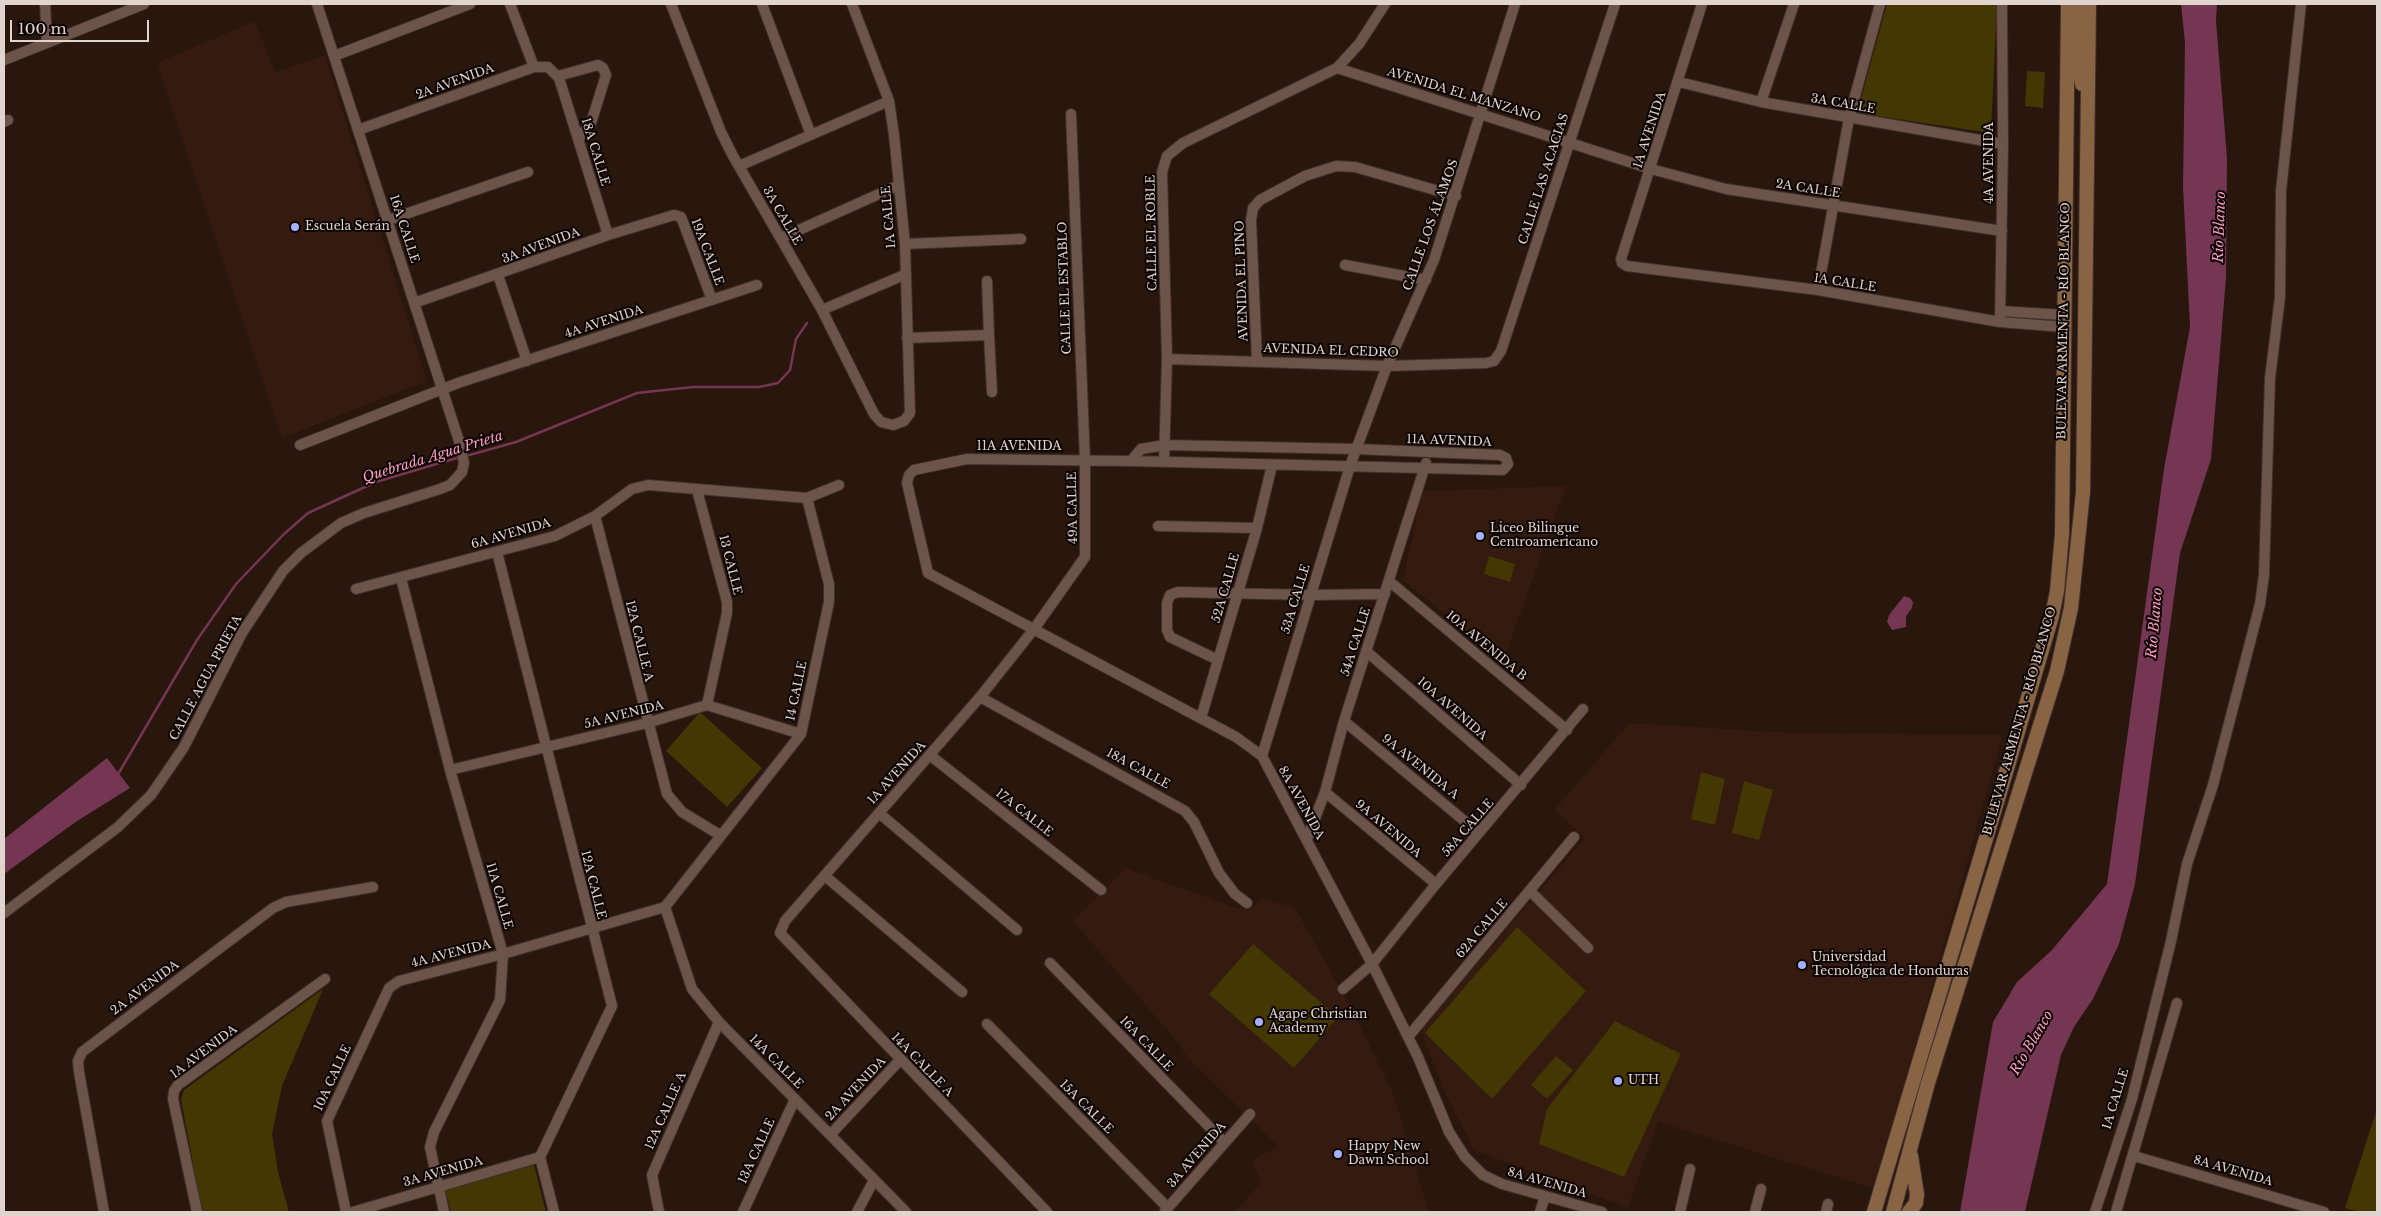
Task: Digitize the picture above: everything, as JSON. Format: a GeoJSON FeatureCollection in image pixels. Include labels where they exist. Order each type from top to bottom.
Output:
{"type":"FeatureCollection","features":[{"type":"Feature","properties":{"kind":"main road","name":"BULEVAR ARMENTA - RÍO BLANCO"},"geometry":{"type":"LineString","coordinates":[[1874,1212],[1912,1088],[1953,943],[2012,752],[2057,591],[2062,534],[2068,4]]}},
{"type":"Feature","properties":{"kind":"main road"},"geometry":{"type":"LineString","coordinates":[[2079,4],[2078,60],[2088,104]]}},
{"type":"Feature","properties":{"kind":"main road","name":"BULEVAR ARMENTA - RÍO BLANCO"},"geometry":{"type":"LineString","coordinates":[[1893,1212],[1928,1083],[2057,671],[2076,572],[2084,458],[2089,4]]}},
{"type":"Feature","properties":{"kind":"main road"},"geometry":{"type":"LineString","coordinates":[[2064,321],[2071,324],[2073,320],[2074,262],[2085,246]]}},
{"type":"Feature","properties":{"kind":"main road"},"geometry":{"type":"LineString","coordinates":[[1997,864],[1997,831],[2018,760],[2017,755],[2012,752]]}},
{"type":"Feature","properties":{"kind":"main road"},"geometry":{"type":"LineString","coordinates":[[1893,1212],[1886,1205],[1885,1194],[1913,1105],[1912,1088]]}},
{"type":"Feature","properties":{"kind":"main road"},"geometry":{"type":"LineString","coordinates":[[1909,1212],[1916,1203],[1917,1194],[1910,1150]]}},
{"type":"Feature","properties":{"kind":"street"},"geometry":{"type":"LineString","coordinates":[[45,4],[47,43]]}},
{"type":"Feature","properties":{"kind":"street"},"geometry":{"type":"LineString","coordinates":[[4,60],[133,6],[144,4]]}},
{"type":"Feature","properties":{"kind":"street","name":"16A CALLE"},"geometry":{"type":"LineString","coordinates":[[317,4],[459,441],[464,463]]}},
{"type":"Feature","properties":{"kind":"street"},"geometry":{"type":"LineString","coordinates":[[334,56],[470,4]]}},
{"type":"Feature","properties":{"kind":"street"},"geometry":{"type":"LineString","coordinates":[[510,4],[534,67],[548,67],[558,76],[598,65],[603,68],[606,75],[591,123],[578,139]]}},
{"type":"Feature","properties":{"kind":"street","name":"3A CALLE"},"geometry":{"type":"LineString","coordinates":[[671,4],[721,132],[822,310],[874,414],[881,422],[892,425]]}},
{"type":"Feature","properties":{"kind":"street"},"geometry":{"type":"LineString","coordinates":[[762,4],[811,135]]}},
{"type":"Feature","properties":{"kind":"street","name":"1A CALLE"},"geometry":{"type":"LineString","coordinates":[[852,4],[888,101],[905,244],[904,275],[910,413],[904,421],[892,425]]}},
{"type":"Feature","properties":{"kind":"street","name":"CALLE EL ROBLE"},"geometry":{"type":"LineString","coordinates":[[1164,462],[1167,359],[1162,172],[1167,156],[1183,143],[1337,68],[1359,44],[1385,4]]}},
{"type":"Feature","properties":{"kind":"street","name":"CALLE LOS ÁLAMOS"},"geometry":{"type":"LineString","coordinates":[[1356,449],[1386,366],[1426,280],[1456,196],[1515,4]]}},
{"type":"Feature","properties":{"kind":"street","name":"CALLE LAS ACACIAS"},"geometry":{"type":"LineString","coordinates":[[1494,361],[1501,351],[1615,4]]}},
{"type":"Feature","properties":{"kind":"street","name":"1A AVENIDA"},"geometry":{"type":"LineString","coordinates":[[1622,263],[1621,259],[1679,82],[1702,4]]}},
{"type":"Feature","properties":{"kind":"street"},"geometry":{"type":"LineString","coordinates":[[1761,102],[1794,4]]}},
{"type":"Feature","properties":{"kind":"street"},"geometry":{"type":"LineString","coordinates":[[1818,290],[1849,118],[1880,4]]}},
{"type":"Feature","properties":{"kind":"street","name":"4A AVENIDA"},"geometry":{"type":"LineString","coordinates":[[2000,322],[2003,144],[2002,4]]}},
{"type":"Feature","properties":{"kind":"street","name":"1A CALLE"},"geometry":{"type":"LineString","coordinates":[[2095,1212],[2132,1099],[2171,941],[2186,864],[2213,785],[2260,604],[2264,575],[2270,378],[2280,297],[2281,191],[2301,4]]}},
{"type":"Feature","properties":{"kind":"street","name":"2A AVENIDA"},"geometry":{"type":"LineString","coordinates":[[358,130],[534,67]]}},
{"type":"Feature","properties":{"kind":"street","name":"AVENIDA EL MANZANO"},"geometry":{"type":"LineString","coordinates":[[1337,68],[1613,156]]}},
{"type":"Feature","properties":{"kind":"street","name":"18A CALLE"},"geometry":{"type":"LineString","coordinates":[[558,76],[608,235]]}},
{"type":"Feature","properties":{"kind":"street","name":"3A CALLE"},"geometry":{"type":"LineString","coordinates":[[1679,82],[1761,102],[2003,144]]}},
{"type":"Feature","properties":{"kind":"street"},"geometry":{"type":"LineString","coordinates":[[739,166],[888,101]]}},
{"type":"Feature","properties":{"kind":"street","name":"CALLE EL ESTABLO"},"geometry":{"type":"LineString","coordinates":[[1071,114],[1085,460]]}},
{"type":"Feature","properties":{"kind":"street","name":"2A CALLE"},"geometry":{"type":"LineString","coordinates":[[1613,156],[1651,169],[1726,188],[2002,231]]}},
{"type":"Feature","properties":{"kind":"street","name":"AVENIDA EL PINO"},"geometry":{"type":"LineString","coordinates":[[1256,361],[1251,220],[1254,208],[1260,200],[1305,176],[1336,166],[1355,167],[1456,196]]}},
{"type":"Feature","properties":{"kind":"street"},"geometry":{"type":"LineString","coordinates":[[388,220],[528,172]]}},
{"type":"Feature","properties":{"kind":"street"},"geometry":{"type":"LineString","coordinates":[[781,238],[899,185]]}},
{"type":"Feature","properties":{"kind":"street","name":"3A AVENIDA"},"geometry":{"type":"LineString","coordinates":[[414,303],[608,235],[670,215],[677,215]]}},
{"type":"Feature","properties":{"kind":"street","name":"19A CALLE"},"geometry":{"type":"LineString","coordinates":[[677,215],[683,222],[712,300]]}},
{"type":"Feature","properties":{"kind":"street"},"geometry":{"type":"LineString","coordinates":[[905,244],[1021,239]]}},
{"type":"Feature","properties":{"kind":"street","name":"1A CALLE"},"geometry":{"type":"LineString","coordinates":[[1622,263],[1627,266],[1818,290],[2000,322],[2064,321]]}},
{"type":"Feature","properties":{"kind":"street"},"geometry":{"type":"LineString","coordinates":[[1344,265],[1426,280]]}},
{"type":"Feature","properties":{"kind":"street"},"geometry":{"type":"LineString","coordinates":[[498,275],[526,361]]}},
{"type":"Feature","properties":{"kind":"street"},"geometry":{"type":"LineString","coordinates":[[822,310],[904,275]]}},
{"type":"Feature","properties":{"kind":"street"},"geometry":{"type":"LineString","coordinates":[[987,281],[992,392]]}},
{"type":"Feature","properties":{"kind":"street","name":"4A AVENIDA"},"geometry":{"type":"LineString","coordinates":[[300,445],[458,383],[756,285]]}},
{"type":"Feature","properties":{"kind":"street"},"geometry":{"type":"LineString","coordinates":[[2000,311],[2064,321]]}},
{"type":"Feature","properties":{"kind":"street"},"geometry":{"type":"LineString","coordinates":[[907,338],[989,334]]}},
{"type":"Feature","properties":{"kind":"street","name":"AVENIDA EL CEDRO"},"geometry":{"type":"LineString","coordinates":[[1167,359],[1386,366],[1486,363],[1494,361]]}},
{"type":"Feature","properties":{"kind":"street","name":"11A AVENIDA"},"geometry":{"type":"LineString","coordinates":[[909,475],[914,470],[967,460],[1131,460],[1503,470],[1508,464],[1506,458],[1500,455],[1356,449],[1165,445],[1141,449],[1131,460]]}},
{"type":"Feature","properties":{"kind":"street","name":"53A CALLE"},"geometry":{"type":"LineString","coordinates":[[1262,756],[1356,449]]}},
{"type":"Feature","properties":{"kind":"street","name":"54A CALLE"},"geometry":{"type":"LineString","coordinates":[[1307,839],[1324,792],[1344,721],[1430,453]]}},
{"type":"Feature","properties":{"kind":"street","name":"49A CALLE"},"geometry":{"type":"LineString","coordinates":[[1034,629],[1085,557],[1085,460]]}},
{"type":"Feature","properties":{"kind":"street","name":"CALLE AGUA PRIETA"},"geometry":{"type":"LineString","coordinates":[[4,912],[118,826],[151,795],[184,747],[242,633],[283,571],[301,553],[341,523],[364,513],[422,496],[450,485],[462,472],[464,463]]}},
{"type":"Feature","properties":{"kind":"street","name":"52A CALLE"},"geometry":{"type":"LineString","coordinates":[[1201,718],[1257,528],[1272,465]]}},
{"type":"Feature","properties":{"kind":"street","name":"8A AVENIDA"},"geometry":{"type":"LineString","coordinates":[[909,475],[907,483],[914,519],[928,572],[1236,737],[1262,756],[1372,964],[1408,1037],[1449,1132],[1465,1157],[1483,1175],[1502,1184],[1602,1212]]}},
{"type":"Feature","properties":{"kind":"street","name":"6A AVENIDA"},"geometry":{"type":"LineString","coordinates":[[356,589],[555,536],[595,516],[632,489],[638,487],[648,485],[807,498],[839,485]]}},
{"type":"Feature","properties":{"kind":"street","name":"13 CALLE"},"geometry":{"type":"LineString","coordinates":[[697,490],[727,602],[727,613],[707,705]]}},
{"type":"Feature","properties":{"kind":"street","name":"14 CALLE"},"geometry":{"type":"LineString","coordinates":[[665,907],[720,834],[801,734],[829,602],[830,584],[807,498]]}},
{"type":"Feature","properties":{"kind":"street","name":"12A CALLE A"},"geometry":{"type":"LineString","coordinates":[[595,516],[647,723],[667,794],[682,812],[720,834]]}},
{"type":"Feature","properties":{"kind":"street"},"geometry":{"type":"LineString","coordinates":[[1158,526],[1257,528]]}},
{"type":"Feature","properties":{"kind":"street","name":"12A CALLE"},"geometry":{"type":"LineString","coordinates":[[497,552],[612,1011],[540,1157]]}},
{"type":"Feature","properties":{"kind":"street","name":"11A CALLE"},"geometry":{"type":"LineString","coordinates":[[401,578],[450,770],[503,954],[500,1000],[434,1132],[430,1148],[444,1212]]}},
{"type":"Feature","properties":{"kind":"street","name":"10A AVENIDA B"},"geometry":{"type":"LineString","coordinates":[[1389,581],[1567,730]]}},
{"type":"Feature","properties":{"kind":"street"},"geometry":{"type":"LineString","coordinates":[[1218,660],[1170,637],[1167,630],[1167,603],[1170,595],[1178,592],[1310,595],[1385,594]]}},
{"type":"Feature","properties":{"kind":"street","name":"1A AVENIDA"},"geometry":{"type":"LineString","coordinates":[[780,934],[786,921],[878,813],[931,756],[1034,629]]}},
{"type":"Feature","properties":{"kind":"street","name":"10A AVENIDA"},"geometry":{"type":"LineString","coordinates":[[1366,651],[1521,785]]}},
{"type":"Feature","properties":{"kind":"street","name":"18A CALLE"},"geometry":{"type":"LineString","coordinates":[[980,697],[1185,811],[1194,822],[1219,873],[1235,894],[1247,903]]}},
{"type":"Feature","properties":{"kind":"street"},"geometry":{"type":"LineString","coordinates":[[707,705],[801,734]]}},
{"type":"Feature","properties":{"kind":"street","name":"5A AVENIDA"},"geometry":{"type":"LineString","coordinates":[[450,770],[647,723],[707,705]]}},
{"type":"Feature","properties":{"kind":"street","name":"58A CALLE"},"geometry":{"type":"LineString","coordinates":[[1343,989],[1372,964],[1436,884],[1583,709]]}},
{"type":"Feature","properties":{"kind":"street","name":"9A AVENIDA A"},"geometry":{"type":"LineString","coordinates":[[1344,721],[1479,833]]}},
{"type":"Feature","properties":{"kind":"street","name":"17A CALLE"},"geometry":{"type":"LineString","coordinates":[[931,756],[1101,890]]}},
{"type":"Feature","properties":{"kind":"street","name":"9A AVENIDA"},"geometry":{"type":"LineString","coordinates":[[1324,792],[1436,884]]}},
{"type":"Feature","properties":{"kind":"street"},"geometry":{"type":"LineString","coordinates":[[878,813],[1016,930]]}},
{"type":"Feature","properties":{"kind":"street","name":"62A CALLE"},"geometry":{"type":"LineString","coordinates":[[1408,1037],[1574,837]]}},
{"type":"Feature","properties":{"kind":"street"},"geometry":{"type":"LineString","coordinates":[[825,876],[962,992]]}},
{"type":"Feature","properties":{"kind":"street","name":"2A AVENIDA"},"geometry":{"type":"LineString","coordinates":[[104,1212],[79,1072],[78,1061],[82,1052],[273,908],[286,902],[373,887]]}},
{"type":"Feature","properties":{"kind":"street"},"geometry":{"type":"LineString","coordinates":[[1530,891],[1588,948]]}},
{"type":"Feature","properties":{"kind":"street","name":"4A AVENIDA"},"geometry":{"type":"LineString","coordinates":[[389,988],[399,981],[503,954],[665,907]]}},
{"type":"Feature","properties":{"kind":"street","name":"14A CALLE"},"geometry":{"type":"LineString","coordinates":[[665,907],[692,988],[719,1022],[906,1212]]}},
{"type":"Feature","properties":{"kind":"street","name":"14A CALLE A"},"geometry":{"type":"LineString","coordinates":[[780,934],[1047,1212]]}},
{"type":"Feature","properties":{"kind":"street","name":"16A CALLE"},"geometry":{"type":"LineString","coordinates":[[1050,964],[1224,1142]]}},
{"type":"Feature","properties":{"kind":"street","name":"1A AVENIDA"},"geometry":{"type":"LineString","coordinates":[[197,1212],[173,1099],[174,1091],[178,1085],[325,979]]}},
{"type":"Feature","properties":{"kind":"street","name":"10A CALLE"},"geometry":{"type":"LineString","coordinates":[[346,1212],[327,1122],[389,988]]}},
{"type":"Feature","properties":{"kind":"street"},"geometry":{"type":"LineString","coordinates":[[2116,1212],[2134,1156],[2177,1003]]}},
{"type":"Feature","properties":{"kind":"street","name":"12A CALLE A"},"geometry":{"type":"LineString","coordinates":[[659,1212],[652,1175],[719,1022]]}},
{"type":"Feature","properties":{"kind":"street","name":"15A CALLE"},"geometry":{"type":"LineString","coordinates":[[987,1024],[1166,1210]]}},
{"type":"Feature","properties":{"kind":"street","name":"2A AVENIDA"},"geometry":{"type":"LineString","coordinates":[[831,1134],[900,1060]]}},
{"type":"Feature","properties":{"kind":"street","name":"13A CALLE"},"geometry":{"type":"LineString","coordinates":[[742,1212],[795,1099]]}},
{"type":"Feature","properties":{"kind":"street","name":"3A AVENIDA"},"geometry":{"type":"LineString","coordinates":[[1166,1210],[1250,1114]]}},
{"type":"Feature","properties":{"kind":"street","name":"8A AVENIDA"},"geometry":{"type":"LineString","coordinates":[[2134,1156],[2324,1212]]}},
{"type":"Feature","properties":{"kind":"street"},"geometry":{"type":"LineString","coordinates":[[540,1157],[554,1212]]}},
{"type":"Feature","properties":{"kind":"street","name":"3A AVENIDA"},"geometry":{"type":"LineString","coordinates":[[353,1212],[540,1157]]}},
{"type":"Feature","properties":{"kind":"street"},"geometry":{"type":"LineString","coordinates":[[1680,1212],[1690,1170]]}},
{"type":"Feature","properties":{"kind":"street"},"geometry":{"type":"LineString","coordinates":[[857,1212],[874,1180]]}},
{"type":"Feature","properties":{"kind":"street"},"geometry":{"type":"LineString","coordinates":[[1755,1212],[1761,1189]]}},
{"type":"Feature","properties":{"kind":"street"},"geometry":{"type":"LineString","coordinates":[[1540,1212],[1545,1196]]}},
{"type":"Feature","properties":{"kind":"shaded area"},"geometry":{"type":"Polygon","coordinates":[[[1887,4],[1997,4],[1991,133],[1857,113],[1887,4]]]}},
{"type":"Feature","properties":{"kind":"shaded area","name":"Escuela Serán"},"geometry":{"type":"Polygon","coordinates":[[[255,21],[275,72],[325,55],[427,381],[282,438],[157,63],[255,21]]]}},
{"type":"Feature","properties":{"kind":"shaded area"},"geometry":{"type":"Polygon","coordinates":[[[2027,71],[2045,72],[2043,108],[2025,106],[2027,71]]]}},
{"type":"Feature","properties":{"kind":"shaded area","name":"Liceo Bilingue Centroamericano"},"geometry":{"type":"Polygon","coordinates":[[[1566,486],[1503,662],[1403,580],[1422,491],[1566,486]]]}},
{"type":"Feature","properties":{"kind":"shaded area"},"geometry":{"type":"Polygon","coordinates":[[[1489,556],[1515,564],[1510,582],[1484,574],[1489,556]]]}},
{"type":"Feature","properties":{"kind":"shaded area"},"geometry":{"type":"Polygon","coordinates":[[[700,712],[762,768],[727,807],[666,751],[700,712]]]}},
{"type":"Feature","properties":{"kind":"shaded area"},"geometry":{"type":"Polygon","coordinates":[[[1629,723],[1794,733],[2003,735],[1875,1189],[1658,1122],[1628,1208],[1474,1150],[1445,1093],[1425,1043],[1422,1033],[1423,1026],[1585,838],[1554,810],[1629,723]]]}},
{"type":"Feature","properties":{"kind":"shaded area"},"geometry":{"type":"Polygon","coordinates":[[[1701,772],[1725,779],[1715,825],[1691,819],[1701,772]]]}},
{"type":"Feature","properties":{"kind":"shaded area"},"geometry":{"type":"Polygon","coordinates":[[[1744,781],[1773,790],[1759,840],[1732,833],[1744,781]]]}},
{"type":"Feature","properties":{"kind":"shaded area","name":"Agape Christian Academy"},"geometry":{"type":"Polygon","coordinates":[[[1125,868],[1234,907],[1252,908],[1262,898],[1295,908],[1350,1006],[1393,1093],[1429,1212],[1235,1212],[1261,1182],[1251,1161],[1278,1146],[1188,1058],[1174,1038],[1073,921],[1125,868]]]}},
{"type":"Feature","properties":{"kind":"shaded area"},"geometry":{"type":"Polygon","coordinates":[[[1517,927],[1586,991],[1492,1099],[1425,1033],[1517,927]]]}},
{"type":"Feature","properties":{"kind":"shaded area"},"geometry":{"type":"Polygon","coordinates":[[[1253,944],[1338,1017],[1294,1068],[1209,994],[1253,944]]]}},
{"type":"Feature","properties":{"kind":"shaded area"},"geometry":{"type":"Polygon","coordinates":[[[323,989],[282,1086],[272,1134],[278,1172],[289,1212],[202,1212],[181,1099],[184,1090],[323,989]]]}},
{"type":"Feature","properties":{"kind":"shaded area","name":"UTH"},"geometry":{"type":"Polygon","coordinates":[[[1615,1021],[1681,1054],[1624,1177],[1539,1144],[1547,1109],[1615,1021]]]}},
{"type":"Feature","properties":{"kind":"shaded area"},"geometry":{"type":"Polygon","coordinates":[[[1556,1056],[1573,1070],[1547,1099],[1531,1085],[1556,1056]]]}},
{"type":"Feature","properties":{"kind":"shaded area"},"geometry":{"type":"Polygon","coordinates":[[[2377,1109],[2377,1212],[2360,1212],[2345,1208],[2377,1109]]]}},
{"type":"Feature","properties":{"kind":"shaded area"},"geometry":{"type":"Polygon","coordinates":[[[534,1165],[546,1212],[451,1212],[445,1190],[534,1165]]]}},
{"type":"Feature","properties":{"kind":"water","name":"Río Blanco"},"geometry":{"type":"Polygon","coordinates":[[[2181,4],[2217,4],[2216,21],[2227,158],[2226,278],[2211,459],[2180,553],[2135,884],[2119,944],[2093,999],[2074,1027],[2061,1055],[2025,1212],[1960,1212],[1993,1022],[2017,982],[2052,950],[2107,884],[2164,469],[2190,327],[2183,187],[2185,43],[2181,4]]]}},
{"type":"Feature","properties":{"kind":"water"},"geometry":{"type":"Polygon","coordinates":[[[1904,596],[1910,598],[1913,602],[1912,608],[1906,616],[1906,627],[1892,630],[1887,622],[1889,615],[1904,596]]]}},
{"type":"Feature","properties":{"kind":"water"},"geometry":{"type":"Polygon","coordinates":[[[107,758],[130,788],[77,821],[4,874],[4,839],[107,758]]]}},
{"type":"Feature","properties":{"kind":"waterway","name":"Quebrada Agua Prieta"},"geometry":{"type":"LineString","coordinates":[[466,456],[516,442],[637,393],[693,387],[759,387],[778,383],[790,370],[796,339],[807,323]]}},
{"type":"Feature","properties":{"kind":"waterway","name":"Quebrada Agua Prieta"},"geometry":{"type":"LineString","coordinates":[[117,776],[197,640],[236,584],[284,534],[308,513],[376,482],[460,457]]}},
{"type":"Feature","properties":{"kind":"place","name":"Escuela Serán"},"geometry":{"type":"Point","coordinates":[295,227]}},
{"type":"Feature","properties":{"kind":"place","name":"Liceo Bilingue Centroamericano"},"geometry":{"type":"Point","coordinates":[1480,536]}},
{"type":"Feature","properties":{"kind":"place","name":"Universidad Tecnológica de Honduras"},"geometry":{"type":"Point","coordinates":[1802,965]}},
{"type":"Feature","properties":{"kind":"place","name":"Agape Christian Academy"},"geometry":{"type":"Point","coordinates":[1259,1022]}},
{"type":"Feature","properties":{"kind":"place","name":"UTH"},"geometry":{"type":"Point","coordinates":[1618,1081]}},
{"type":"Feature","properties":{"kind":"place","name":"Happy New Dawn School"},"geometry":{"type":"Point","coordinates":[1338,1154]}}]}
